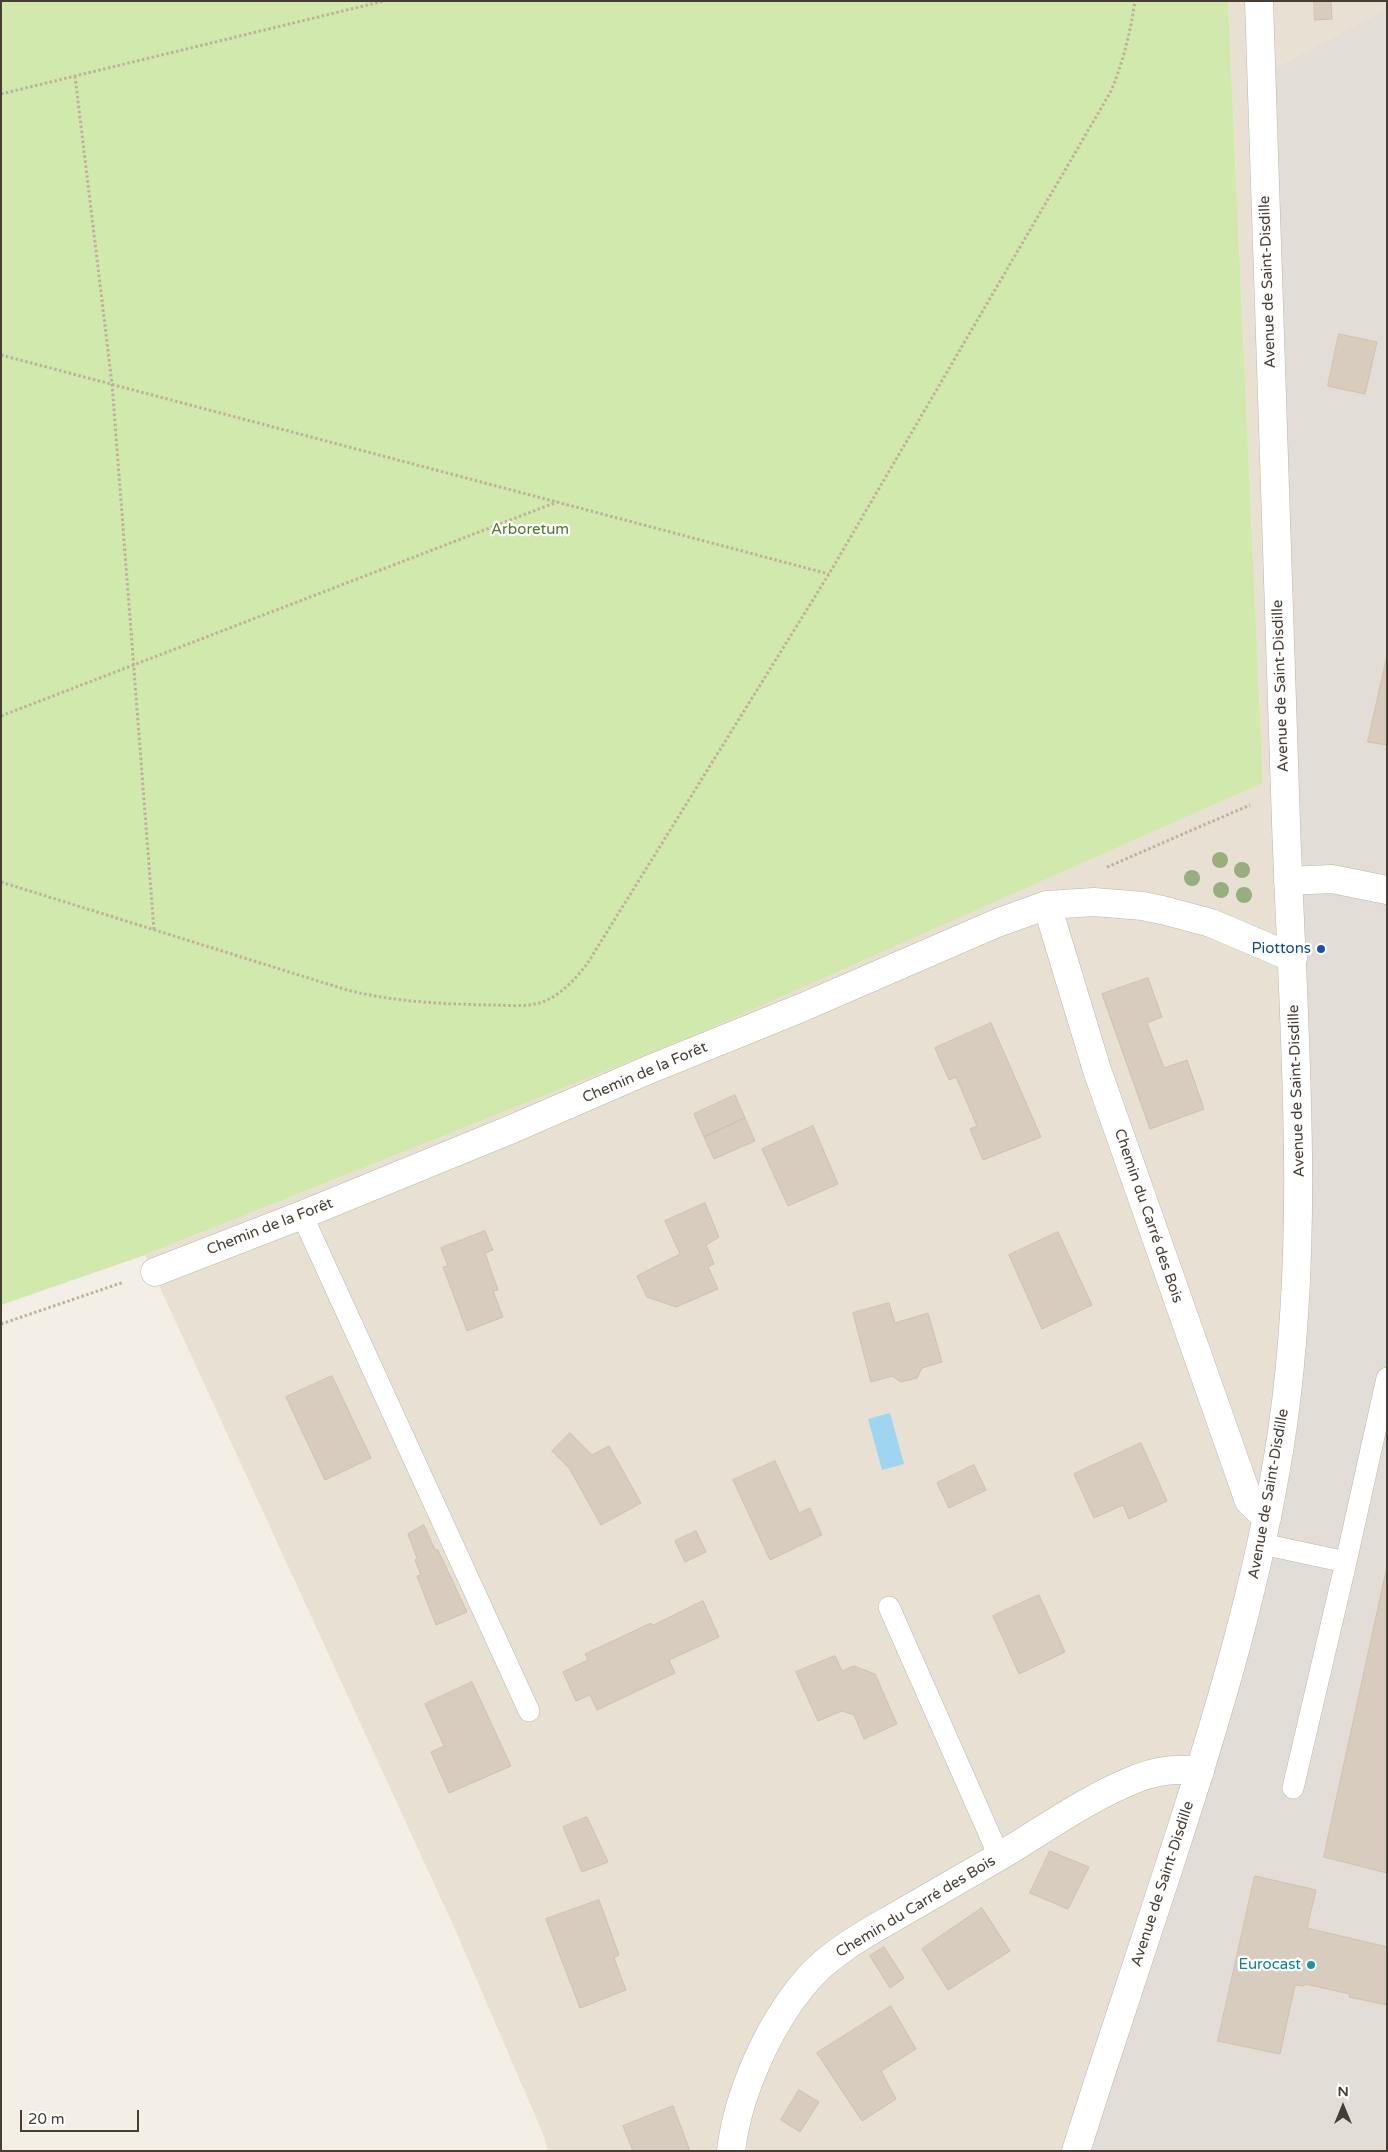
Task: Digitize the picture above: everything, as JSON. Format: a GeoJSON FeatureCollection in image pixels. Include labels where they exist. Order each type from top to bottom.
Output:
{"type":"FeatureCollection","features":[{"type":"Feature","properties":{"kind":"street","name":"Avenue de Saint-Disdille"},"geometry":{"type":"LineString","coordinates":[[1076,2151],[1200,1771],[1247,1610],[1265,1531],[1288,1380],[1300,1215],[1298,1084],[1288,881],[1259,1]]}},
{"type":"Feature","properties":{"kind":"street"},"geometry":{"type":"LineString","coordinates":[[1288,881],[1332,879],[1387,890]]}},
{"type":"Feature","properties":{"kind":"street","name":"Chemin de la Forêt"},"geometry":{"type":"LineString","coordinates":[[155,1272],[302,1215],[801,1008],[997,923],[1047,905],[1094,902],[1143,906],[1211,923],[1293,958]]}},
{"type":"Feature","properties":{"kind":"street","name":"Chemin du Carré des Bois"},"geometry":{"type":"LineString","coordinates":[[1047,905],[1097,1070],[1245,1492],[1265,1531]]}},
{"type":"Feature","properties":{"kind":"street","name":"Chemin du Carré des Bois"},"geometry":{"type":"LineString","coordinates":[[731,2151],[743,2098],[764,2048],[793,1998],[808,1978],[826,1961],[874,1929],[1108,1791],[1160,1771],[1186,1769],[1200,1771]]}},
{"type":"Feature","properties":{"kind":"lane"},"geometry":{"type":"LineString","coordinates":[[302,1215],[529,1711]]}},
{"type":"Feature","properties":{"kind":"lane"},"geometry":{"type":"LineString","coordinates":[[1293,1788],[1387,1378]]}},
{"type":"Feature","properties":{"kind":"lane"},"geometry":{"type":"LineString","coordinates":[[1265,1531],[1346,1562]]}},
{"type":"Feature","properties":{"kind":"lane"},"geometry":{"type":"LineString","coordinates":[[889,1608],[999,1856]]}},
{"type":"Feature","properties":{"kind":"path"},"geometry":{"type":"LineString","coordinates":[[1,94],[384,1]]}},
{"type":"Feature","properties":{"kind":"path"},"geometry":{"type":"LineString","coordinates":[[1,882],[347,990],[372,996],[440,1004],[520,1005],[544,1001],[569,985],[587,964],[829,574],[1110,93],[1130,38],[1135,1]]}},
{"type":"Feature","properties":{"kind":"path"},"geometry":{"type":"LineString","coordinates":[[75,76],[112,384],[154,930]]}},
{"type":"Feature","properties":{"kind":"path"},"geometry":{"type":"LineString","coordinates":[[1,355],[829,574]]}},
{"type":"Feature","properties":{"kind":"path"},"geometry":{"type":"LineString","coordinates":[[1,716],[558,502]]}},
{"type":"Feature","properties":{"kind":"path"},"geometry":{"type":"LineString","coordinates":[[1104,868],[1285,791]]}},
{"type":"Feature","properties":{"kind":"path"},"geometry":{"type":"LineString","coordinates":[[1,1324],[155,1272]]}},
{"type":"Feature","properties":{"kind":"shaded area"},"geometry":{"type":"Polygon","coordinates":[[[1228,1],[1387,1],[1387,9],[1298,1084],[1272,1495],[1076,2151],[548,2151],[544,2136],[454,1927],[145,1255],[689,1038],[1263,783],[1228,1]]]}},
{"type":"Feature","properties":{"kind":"shaded area"},"geometry":{"type":"Polygon","coordinates":[[[1387,9],[1387,2151],[1076,2151],[1238,1644],[1294,1300],[1261,76],[1387,9]]]}},
{"type":"Feature","properties":{"kind":"green space","name":"Arboretum"},"geometry":{"type":"Polygon","coordinates":[[[1,1],[1228,1],[1263,783],[689,1038],[145,1255],[1,1305],[1,1]]]}},
{"type":"Feature","properties":{"kind":"water"},"geometry":{"type":"Polygon","coordinates":[[[890,1413],[904,1464],[882,1470],[868,1419],[890,1413]]]}},
{"type":"Feature","properties":{"kind":"building"},"geometry":{"type":"Polygon","coordinates":[[[1314,1],[1331,1],[1332,19],[1315,20],[1314,1]]]}},
{"type":"Feature","properties":{"kind":"building"},"geometry":{"type":"Polygon","coordinates":[[[1339,334],[1377,342],[1365,394],[1328,386],[1339,334]]]}},
{"type":"Feature","properties":{"kind":"building"},"geometry":{"type":"Polygon","coordinates":[[[1387,656],[1387,745],[1368,742],[1387,656]]]}},
{"type":"Feature","properties":{"kind":"building"},"geometry":{"type":"Polygon","coordinates":[[[1148,978],[1162,1017],[1147,1023],[1164,1068],[1187,1060],[1204,1109],[1150,1129],[1102,994],[1148,978]]]}},
{"type":"Feature","properties":{"kind":"building"},"geometry":{"type":"Polygon","coordinates":[[[991,1023],[1041,1137],[983,1160],[970,1129],[977,1126],[956,1077],[949,1080],[935,1048],[991,1023]]]}},
{"type":"Feature","properties":{"kind":"building"},"geometry":{"type":"Polygon","coordinates":[[[735,1095],[745,1118],[704,1137],[694,1114],[735,1095]]]}},
{"type":"Feature","properties":{"kind":"building"},"geometry":{"type":"Polygon","coordinates":[[[745,1118],[755,1141],[714,1159],[704,1137],[745,1118]]]}},
{"type":"Feature","properties":{"kind":"building"},"geometry":{"type":"Polygon","coordinates":[[[813,1126],[838,1184],[788,1206],[762,1149],[813,1126]]]}},
{"type":"Feature","properties":{"kind":"building"},"geometry":{"type":"Polygon","coordinates":[[[705,1203],[719,1237],[706,1245],[714,1264],[708,1267],[718,1289],[676,1307],[647,1297],[637,1276],[680,1254],[665,1221],[705,1203]]]}},
{"type":"Feature","properties":{"kind":"building"},"geometry":{"type":"Polygon","coordinates":[[[485,1231],[493,1250],[485,1253],[498,1290],[493,1291],[503,1317],[467,1331],[443,1267],[448,1266],[441,1248],[485,1231]]]}},
{"type":"Feature","properties":{"kind":"building"},"geometry":{"type":"Polygon","coordinates":[[[1058,1232],[1092,1305],[1042,1329],[1009,1255],[1058,1232]]]}},
{"type":"Feature","properties":{"kind":"building"},"geometry":{"type":"Polygon","coordinates":[[[889,1303],[895,1323],[928,1313],[942,1362],[922,1368],[917,1378],[901,1382],[892,1376],[871,1382],[853,1313],[889,1303]]]}},
{"type":"Feature","properties":{"kind":"building"},"geometry":{"type":"Polygon","coordinates":[[[332,1376],[371,1458],[325,1480],[286,1397],[332,1376]]]}},
{"type":"Feature","properties":{"kind":"building"},"geometry":{"type":"Polygon","coordinates":[[[570,1433],[592,1455],[609,1446],[641,1503],[601,1525],[569,1468],[552,1451],[570,1433]]]}},
{"type":"Feature","properties":{"kind":"building"},"geometry":{"type":"Polygon","coordinates":[[[1141,1443],[1167,1501],[1129,1519],[1123,1505],[1094,1518],[1074,1474],[1141,1443]]]}},
{"type":"Feature","properties":{"kind":"building"},"geometry":{"type":"Polygon","coordinates":[[[775,1461],[799,1513],[810,1508],[822,1535],[770,1560],[733,1480],[775,1461]]]}},
{"type":"Feature","properties":{"kind":"building"},"geometry":{"type":"Polygon","coordinates":[[[974,1465],[986,1490],[949,1508],[937,1483],[974,1465]]]}},
{"type":"Feature","properties":{"kind":"building"},"geometry":{"type":"Polygon","coordinates":[[[424,1525],[467,1612],[436,1625],[417,1576],[421,1575],[408,1534],[424,1525]]]}},
{"type":"Feature","properties":{"kind":"building"},"geometry":{"type":"Polygon","coordinates":[[[696,1531],[706,1552],[685,1562],[675,1541],[696,1531]]]}},
{"type":"Feature","properties":{"kind":"building"},"geometry":{"type":"Polygon","coordinates":[[[1387,1567],[1387,1873],[1324,1857],[1387,1567]]]}},
{"type":"Feature","properties":{"kind":"building"},"geometry":{"type":"Polygon","coordinates":[[[1039,1595],[1065,1652],[1019,1674],[993,1616],[1039,1595]]]}},
{"type":"Feature","properties":{"kind":"building"},"geometry":{"type":"Polygon","coordinates":[[[703,1601],[719,1637],[669,1660],[675,1673],[597,1710],[590,1695],[576,1701],[563,1672],[588,1660],[585,1654],[703,1601]]]}},
{"type":"Feature","properties":{"kind":"building"},"geometry":{"type":"Polygon","coordinates":[[[835,1656],[842,1671],[854,1666],[875,1674],[897,1724],[864,1739],[854,1715],[842,1711],[818,1721],[796,1672],[835,1656]]]}},
{"type":"Feature","properties":{"kind":"building"},"geometry":{"type":"Polygon","coordinates":[[[472,1682],[511,1766],[449,1793],[431,1752],[444,1746],[425,1704],[472,1682]]]}},
{"type":"Feature","properties":{"kind":"building"},"geometry":{"type":"Polygon","coordinates":[[[587,1817],[608,1862],[582,1872],[563,1827],[587,1817]]]}},
{"type":"Feature","properties":{"kind":"building"},"geometry":{"type":"Polygon","coordinates":[[[1050,1851],[1089,1867],[1068,1909],[1030,1893],[1050,1851]]]}},
{"type":"Feature","properties":{"kind":"building","name":"Eurocast"},"geometry":{"type":"Polygon","coordinates":[[[1255,1876],[1316,1890],[1307,1928],[1387,1947],[1387,2005],[1349,1997],[1350,1994],[1305,1984],[1304,1986],[1295,1985],[1280,2054],[1218,2041],[1255,1876]]]}},
{"type":"Feature","properties":{"kind":"building"},"geometry":{"type":"Polygon","coordinates":[[[599,1900],[619,1955],[614,1958],[626,1990],[580,2008],[546,1919],[599,1900]]]}},
{"type":"Feature","properties":{"kind":"building"},"geometry":{"type":"Polygon","coordinates":[[[982,1908],[1010,1951],[948,1990],[922,1949],[982,1908]]]}},
{"type":"Feature","properties":{"kind":"building"},"geometry":{"type":"Polygon","coordinates":[[[884,1947],[904,1978],[890,1988],[870,1956],[884,1947]]]}},
{"type":"Feature","properties":{"kind":"building"},"geometry":{"type":"Polygon","coordinates":[[[891,2006],[916,2049],[881,2071],[896,2099],[862,2121],[817,2053],[891,2006]]]}},
{"type":"Feature","properties":{"kind":"building"},"geometry":{"type":"Polygon","coordinates":[[[799,2090],[819,2102],[800,2132],[781,2120],[799,2090]]]}},
{"type":"Feature","properties":{"kind":"building"},"geometry":{"type":"Polygon","coordinates":[[[673,2106],[690,2151],[633,2151],[623,2126],[673,2106]]]}},
{"type":"Feature","properties":{"kind":"place","name":"Piottons"},"geometry":{"type":"Point","coordinates":[1321,949]}},
{"type":"Feature","properties":{"kind":"place","name":"Eurocast"},"geometry":{"type":"Point","coordinates":[1311,1965]}}]}
